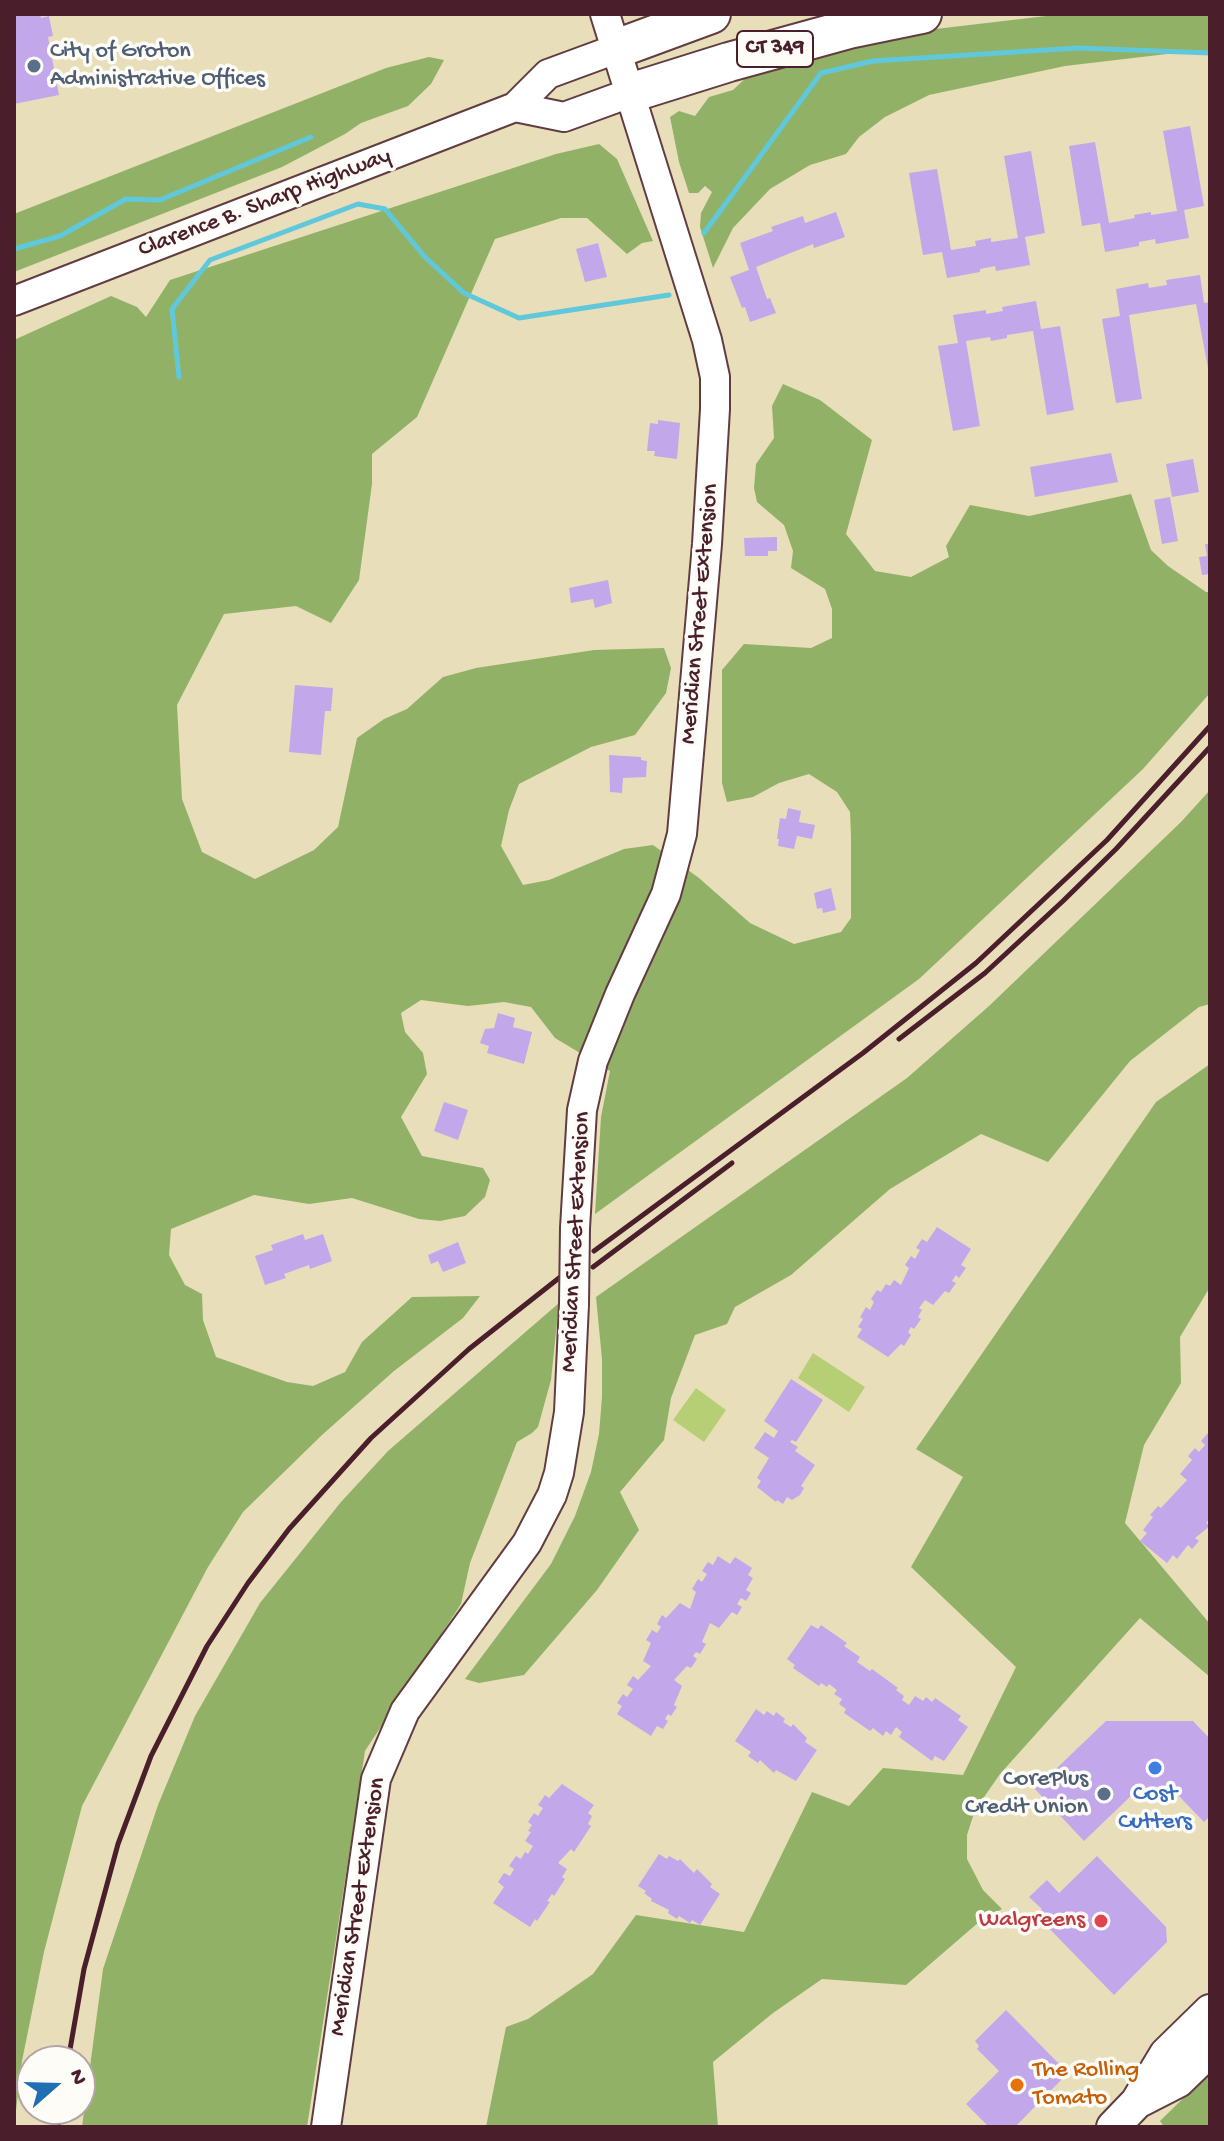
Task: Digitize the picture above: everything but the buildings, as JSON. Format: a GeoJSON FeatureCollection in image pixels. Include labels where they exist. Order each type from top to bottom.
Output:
{"type":"FeatureCollection","features":[{"type":"Feature","properties":{"kind":"highway","name":"CT 349"},"geometry":{"type":"LineString","coordinates":[[610,31],[711,14]]}},
{"type":"Feature","properties":{"kind":"highway","name":"CT 349"},"geometry":{"type":"LineString","coordinates":[[630,93],[849,29],[922,14]]}},
{"type":"Feature","properties":{"kind":"main road"},"geometry":{"type":"LineString","coordinates":[[1113,2127],[1137,2102],[1166,2054],[1210,2011]]}},
{"type":"Feature","properties":{"kind":"main road"},"geometry":{"type":"LineString","coordinates":[[1137,2102],[1178,2081],[1210,2050]]}},
{"type":"Feature","properties":{"kind":"street","name":"Meridian Street Extension"},"geometry":{"type":"LineString","coordinates":[[326,2127],[376,1779],[405,1711],[538,1525],[559,1473],[569,1412],[581,1121],[593,1061],[666,894],[682,834],[715,435],[715,377],[711,355],[610,31]]}},
{"type":"Feature","properties":{"kind":"street","name":"Clarence B. Sharp Highway"},"geometry":{"type":"LineString","coordinates":[[14,301],[515,107],[548,74],[610,31]]}},
{"type":"Feature","properties":{"kind":"street","name":"CT 349"},"geometry":{"type":"LineString","coordinates":[[515,107],[564,117],[630,93]]}},
{"type":"Feature","properties":{"kind":"green space"},"geometry":{"type":"Polygon","coordinates":[[[1063,14],[1210,14],[1210,54],[1167,54],[1065,66],[929,95],[885,117],[859,137],[846,154],[810,165],[770,189],[733,228],[713,268],[700,227],[701,213],[712,192],[705,186],[698,193],[689,193],[670,117],[679,111],[695,116],[709,97],[733,90],[751,73],[845,48],[927,30],[1063,14]]]}},
{"type":"Feature","properties":{"kind":"green space"},"geometry":{"type":"Polygon","coordinates":[[[429,57],[444,60],[431,84],[408,106],[361,123],[282,167],[14,272],[14,214],[386,68],[429,57]]]}},
{"type":"Feature","properties":{"kind":"green space"},"geometry":{"type":"Polygon","coordinates":[[[599,144],[617,159],[653,241],[642,243],[627,254],[587,218],[561,218],[495,239],[417,417],[372,454],[372,484],[359,580],[331,623],[296,606],[224,614],[177,705],[182,799],[202,852],[255,879],[314,850],[338,827],[357,738],[384,719],[407,709],[443,677],[476,668],[594,650],[664,648],[671,668],[666,693],[635,735],[591,747],[519,784],[501,846],[523,885],[549,880],[624,849],[653,845],[699,878],[750,923],[794,944],[841,932],[851,918],[851,836],[850,812],[837,792],[809,774],[779,783],[753,797],[727,802],[722,783],[722,670],[744,644],[811,648],[832,638],[832,609],[825,589],[791,568],[793,551],[784,525],[757,502],[754,488],[756,464],[774,438],[772,406],[783,384],[820,400],[872,440],[846,534],[875,571],[911,577],[949,557],[946,546],[970,505],[1029,516],[1131,494],[1151,550],[1168,566],[1210,592],[1210,693],[1143,769],[919,979],[595,1214],[601,1117],[610,1071],[555,1038],[531,1007],[504,1002],[468,1006],[421,1000],[401,1013],[405,1032],[423,1053],[427,1074],[401,1117],[422,1156],[483,1168],[490,1180],[485,1197],[465,1216],[440,1221],[419,1219],[352,1198],[309,1204],[254,1195],[171,1229],[169,1255],[185,1285],[202,1294],[203,1320],[216,1357],[287,1382],[313,1386],[345,1372],[362,1342],[412,1297],[480,1296],[463,1318],[394,1371],[243,1512],[208,1567],[82,1806],[44,1952],[25,2045],[16,2045],[14,2127],[14,340],[111,296],[137,307],[146,317],[170,280],[556,154],[599,144]]]}},
{"type":"Feature","properties":{"kind":"green space"},"geometry":{"type":"Polygon","coordinates":[[[1210,790],[1210,1004],[1199,1007],[1130,1061],[1048,1162],[981,1134],[890,1189],[791,1275],[735,1307],[727,1324],[695,1335],[671,1398],[664,1440],[620,1492],[639,1530],[597,1590],[524,1675],[479,1683],[465,1679],[551,1564],[575,1516],[591,1472],[599,1434],[602,1397],[596,1297],[907,1078],[989,1006],[1181,822],[1210,790]]]}},
{"type":"Feature","properties":{"kind":"green space"},"geometry":{"type":"Polygon","coordinates":[[[1210,1064],[1210,1287],[1180,1337],[1181,1383],[1144,1445],[1125,1523],[1210,1624],[1210,1677],[1140,1618],[1000,1774],[975,1810],[967,1835],[967,1859],[983,1890],[1002,1909],[979,1922],[906,1985],[822,1979],[773,2013],[713,2062],[718,2127],[486,2127],[506,2027],[528,2019],[593,1974],[636,1915],[744,1932],[812,1792],[849,1806],[883,1768],[963,1775],[1016,1667],[911,1567],[963,1477],[916,1449],[1156,1102],[1210,1064]]]}},
{"type":"Feature","properties":{"kind":"green space"},"geometry":{"type":"Polygon","coordinates":[[[559,1303],[551,1380],[538,1427],[517,1442],[470,1563],[461,1604],[365,1751],[307,2127],[82,2127],[96,2125],[96,2045],[93,2045],[103,1969],[158,1805],[195,1716],[260,1603],[341,1502],[388,1451],[559,1303]]]}},
{"type":"Feature","properties":{"kind":"green space"},"geometry":{"type":"Polygon","coordinates":[[[813,1353],[865,1387],[849,1412],[798,1378],[813,1353]]]}},
{"type":"Feature","properties":{"kind":"green space"},"geometry":{"type":"Polygon","coordinates":[[[696,1388],[726,1410],[704,1442],[673,1420],[696,1388]]]}},
{"type":"Feature","properties":{"kind":"green space"},"geometry":{"type":"Polygon","coordinates":[[[1210,2072],[1210,2127],[1164,2127],[1160,2121],[1210,2072]]]}},
{"type":"Feature","properties":{"kind":"waterway"},"geometry":{"type":"LineString","coordinates":[[704,233],[821,73],[873,61],[1078,48],[1210,53]]}},
{"type":"Feature","properties":{"kind":"waterway"},"geometry":{"type":"LineString","coordinates":[[14,249],[60,236],[126,199],[160,200],[311,137]]}},
{"type":"Feature","properties":{"kind":"waterway"},"geometry":{"type":"LineString","coordinates":[[179,377],[172,309],[210,260],[358,204],[385,209],[425,257],[464,293],[519,318],[669,295]]}},
{"type":"Feature","properties":{"kind":"railway"},"geometry":{"type":"LineString","coordinates":[[594,1251],[863,1053],[976,963],[1107,840],[1210,726]]}},
{"type":"Feature","properties":{"kind":"railway"},"geometry":{"type":"LineString","coordinates":[[899,1039],[985,973],[1063,901],[1116,849],[1210,747]]}},
{"type":"Feature","properties":{"kind":"railway"},"geometry":{"type":"LineString","coordinates":[[593,1267],[732,1163]]}},
{"type":"Feature","properties":{"kind":"railway"},"geometry":{"type":"LineString","coordinates":[[71,2045],[84,1969],[118,1844],[151,1756],[207,1646],[248,1583],[289,1529],[371,1438],[469,1349],[559,1278]]}},
{"type":"Feature","properties":{"kind":"place","name":"City of Groton Administrative Offices"},"geometry":{"type":"Point","coordinates":[34,66]}},
{"type":"Feature","properties":{"kind":"place","name":"Cost Cutters"},"geometry":{"type":"Point","coordinates":[1155,1768]}},
{"type":"Feature","properties":{"kind":"place","name":"CorePlus Credit Union"},"geometry":{"type":"Point","coordinates":[1104,1794]}},
{"type":"Feature","properties":{"kind":"place","name":"Walgreens"},"geometry":{"type":"Point","coordinates":[1101,1921]}},
{"type":"Feature","properties":{"kind":"place","name":"The Rolling Tomato"},"geometry":{"type":"Point","coordinates":[1017,2085]}}]}
